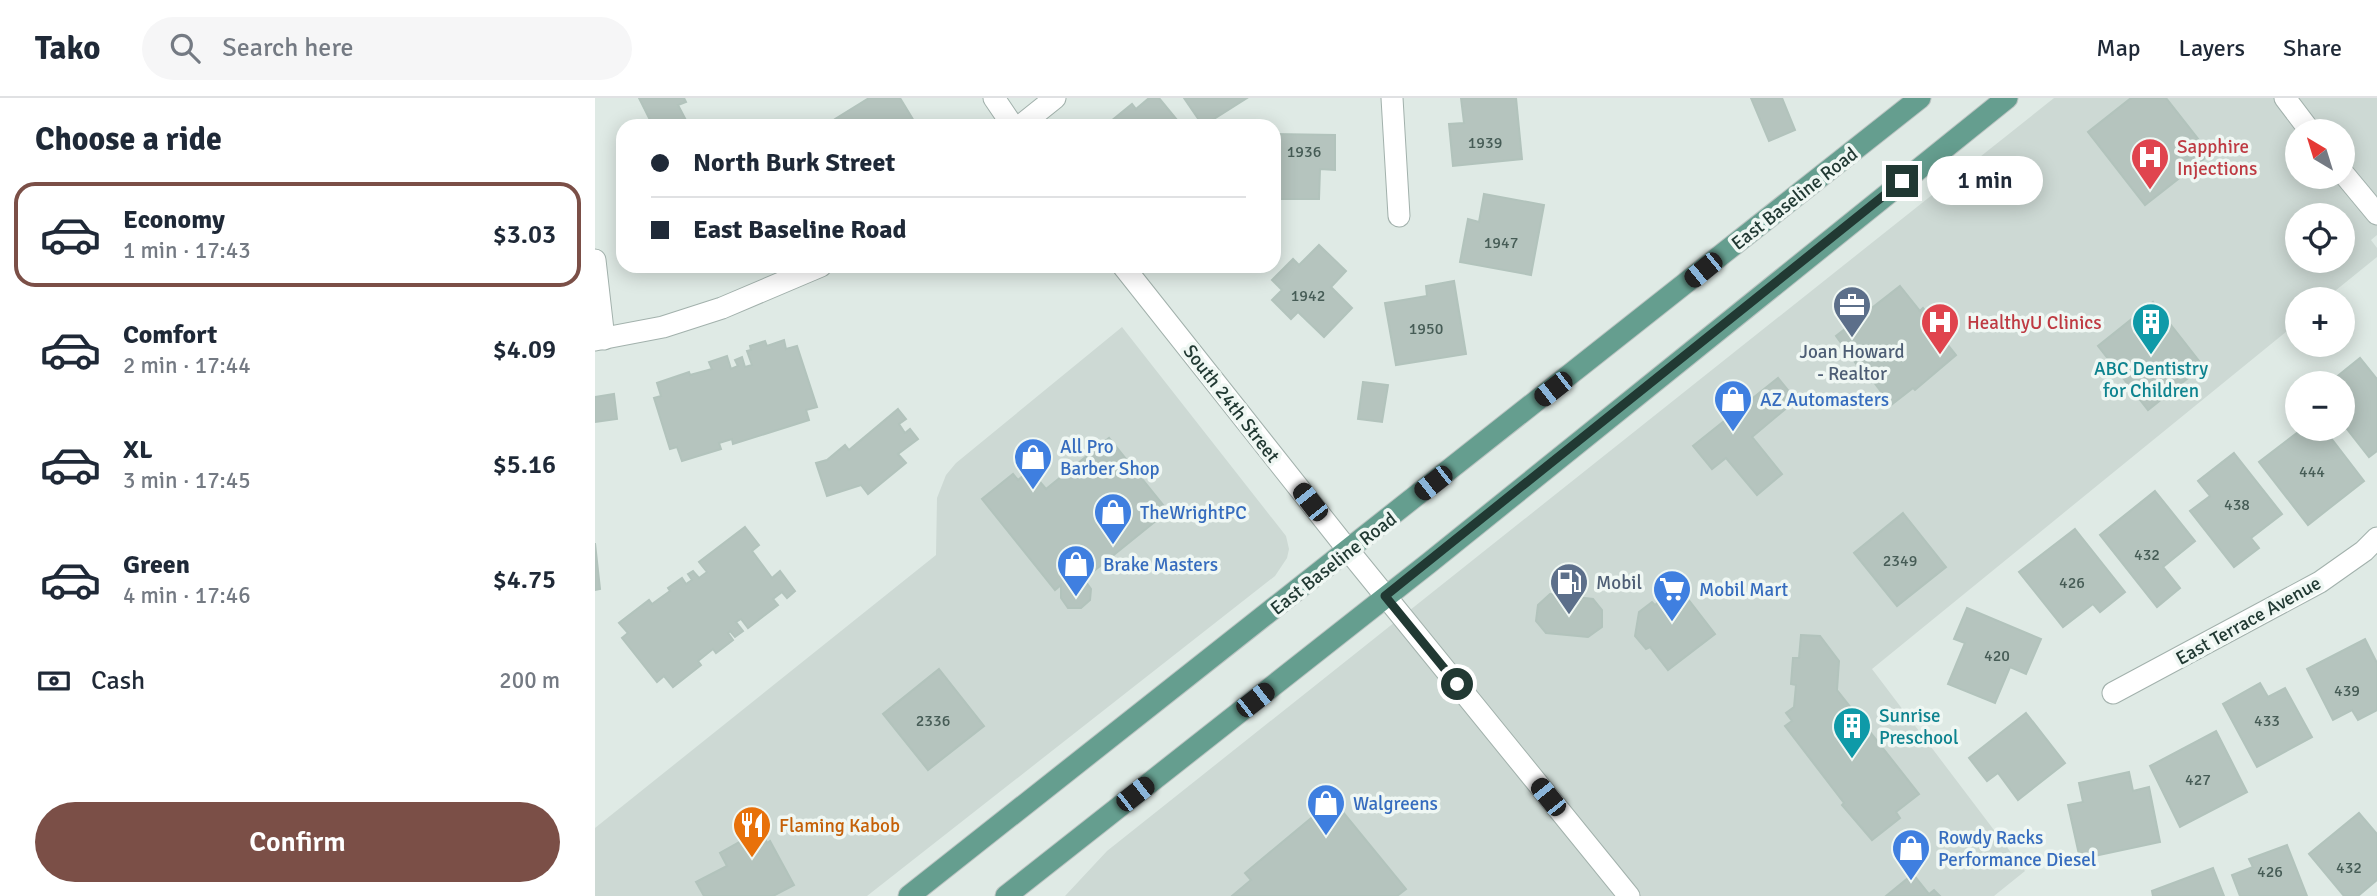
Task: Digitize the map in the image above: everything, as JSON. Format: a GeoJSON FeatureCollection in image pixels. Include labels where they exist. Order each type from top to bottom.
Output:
{"type":"FeatureCollection","features":[{"type":"Feature","properties":{"kind":"main road","name":"East Baseline Road"},"geometry":{"type":"LineString","coordinates":[[909,896],[1920,98]]}},
{"type":"Feature","properties":{"kind":"main road"},"geometry":{"type":"LineString","coordinates":[[1006,896],[2007,98]]}},
{"type":"Feature","properties":{"kind":"street"},"geometry":{"type":"LineString","coordinates":[[994,98],[1008,119]]}},
{"type":"Feature","properties":{"kind":"street"},"geometry":{"type":"LineString","coordinates":[[1029,119],[1055,98]]}},
{"type":"Feature","properties":{"kind":"street"},"geometry":{"type":"LineString","coordinates":[[1392,98],[1399,216]]}},
{"type":"Feature","properties":{"kind":"street"},"geometry":{"type":"LineString","coordinates":[[2285,98],[2301,119]]}},
{"type":"Feature","properties":{"kind":"street"},"geometry":{"type":"LineString","coordinates":[[2355,187],[2377,214]]}},
{"type":"Feature","properties":{"kind":"street"},"geometry":{"type":"LineString","coordinates":[[595,260],[600,339],[663,327],[722,308],[804,273]]}},
{"type":"Feature","properties":{"kind":"street","name":"South 24th Street"},"geometry":{"type":"LineString","coordinates":[[1129,273],[1348,550],[1629,896]]}},
{"type":"Feature","properties":{"kind":"street","name":"East Terrace Avenue"},"geometry":{"type":"LineString","coordinates":[[2113,693],[2320,582],[2364,551],[2377,538]]}},
{"type":"Feature","properties":{"kind":"shaded area"},"geometry":{"type":"Polygon","coordinates":[[[2054,98],[2377,98],[2377,235],[2371,240],[2377,248],[2377,257],[2340,287],[2285,287],[2285,333],[1872,669],[2025,871],[1994,896],[1065,896],[1107,851],[2054,98]]]}},
{"type":"Feature","properties":{"kind":"shaded area"},"geometry":{"type":"Polygon","coordinates":[[[1122,327],[1286,536],[1289,549],[1287,558],[1275,576],[867,896],[595,896],[595,828],[936,555],[937,498],[946,475],[956,463],[1122,327]]]}},
{"type":"Feature","properties":{"kind":"building"},"geometry":{"type":"Polygon","coordinates":[[[639,98],[684,98],[686,102],[678,105],[685,119],[650,119],[639,98]]]}},
{"type":"Feature","properties":{"kind":"building"},"geometry":{"type":"Polygon","coordinates":[[[869,98],[900,98],[913,119],[835,119],[869,98]]]}},
{"type":"Feature","properties":{"kind":"building"},"geometry":{"type":"Polygon","coordinates":[[[1149,98],[1159,98],[1176,119],[1114,119],[1132,104],[1136,109],[1149,98]]]}},
{"type":"Feature","properties":{"kind":"building"},"geometry":{"type":"Polygon","coordinates":[[[1184,98],[1247,98],[1214,119],[1198,119],[1184,98]]]}},
{"type":"Feature","properties":{"kind":"building"},"geometry":{"type":"Polygon","coordinates":[[[1461,98],[1516,98],[1522,159],[1453,166],[1449,124],[1464,123],[1461,98]]]}},
{"type":"Feature","properties":{"kind":"building"},"geometry":{"type":"Polygon","coordinates":[[[1751,98],[1782,98],[1795,130],[1769,141],[1751,98]]]}},
{"type":"Feature","properties":{"kind":"building"},"geometry":{"type":"Polygon","coordinates":[[[2131,98],[2166,98],[2210,154],[2145,205],[2088,132],[2131,98]]]}},
{"type":"Feature","properties":{"kind":"building"},"geometry":{"type":"Polygon","coordinates":[[[1281,134],[1335,135],[1335,170],[1320,169],[1319,199],[1281,199],[1281,134]]]}},
{"type":"Feature","properties":{"kind":"building"},"geometry":{"type":"Polygon","coordinates":[[[1484,194],[1544,205],[1531,275],[1460,262],[1468,219],[1479,222],[1484,194]]]}},
{"type":"Feature","properties":{"kind":"building"},"geometry":{"type":"Polygon","coordinates":[[[1319,245],[1346,271],[1331,287],[1352,308],[1324,337],[1298,312],[1291,319],[1272,300],[1282,290],[1272,280],[1293,259],[1299,265],[1319,245]]]}},
{"type":"Feature","properties":{"kind":"building"},"geometry":{"type":"Polygon","coordinates":[[[1454,281],[1466,354],[1396,365],[1385,303],[1427,296],[1426,286],[1454,281]]]}},
{"type":"Feature","properties":{"kind":"building"},"geometry":{"type":"Polygon","coordinates":[[[1900,286],[1920,311],[1923,308],[1937,326],[1935,329],[1956,355],[1915,390],[1913,388],[1891,405],[1870,377],[1867,379],[1836,336],[1900,286]]]}},
{"type":"Feature","properties":{"kind":"building","name":"ABC Dentistry for Children"},"geometry":{"type":"Polygon","coordinates":[[[2153,302],[2203,366],[2148,410],[2098,346],[2153,302]]]}},
{"type":"Feature","properties":{"kind":"building"},"geometry":{"type":"Polygon","coordinates":[[[784,340],[786,349],[797,346],[817,407],[806,410],[809,420],[733,444],[732,439],[719,443],[721,449],[682,461],[677,447],[670,449],[654,398],[661,396],[657,383],[689,372],[690,375],[712,369],[709,362],[727,356],[731,369],[738,366],[735,360],[742,357],[745,367],[752,365],[747,351],[751,350],[750,346],[765,341],[767,346],[784,340]]]}},
{"type":"Feature","properties":{"kind":"building"},"geometry":{"type":"Polygon","coordinates":[[[2360,358],[2377,379],[2377,451],[2369,457],[2355,439],[2355,371],[2344,371],[2360,358]]]}},
{"type":"Feature","properties":{"kind":"building","name":"AZ Automasters"},"geometry":{"type":"Polygon","coordinates":[[[1778,378],[1796,400],[1752,437],[1782,474],[1757,495],[1726,458],[1712,469],[1693,446],[1778,378]]]}},
{"type":"Feature","properties":{"kind":"building"},"geometry":{"type":"Polygon","coordinates":[[[1363,382],[1388,385],[1382,422],[1358,419],[1363,382]]]}},
{"type":"Feature","properties":{"kind":"building"},"geometry":{"type":"Polygon","coordinates":[[[614,394],[617,419],[595,422],[595,397],[614,394]]]}},
{"type":"Feature","properties":{"kind":"building"},"geometry":{"type":"Polygon","coordinates":[[[898,409],[906,419],[899,424],[905,433],[910,429],[918,439],[898,454],[906,463],[868,494],[861,485],[827,496],[816,463],[827,460],[845,445],[849,450],[898,409]]]}},
{"type":"Feature","properties":{"kind":"building"},"geometry":{"type":"Polygon","coordinates":[[[1109,438],[1168,511],[1084,579],[1091,589],[1090,600],[1081,608],[1068,608],[1061,598],[1061,585],[1055,590],[982,499],[1013,474],[1018,480],[1030,470],[1046,489],[1109,438]]]}},
{"type":"Feature","properties":{"kind":"building"},"geometry":{"type":"Polygon","coordinates":[[[2286,441],[2333,441],[2364,481],[2308,525],[2259,462],[2286,441]]]}},
{"type":"Feature","properties":{"kind":"building"},"geometry":{"type":"Polygon","coordinates":[[[2234,453],[2282,514],[2251,538],[2259,548],[2234,567],[2190,511],[2210,496],[2198,481],[2234,453]]]}},
{"type":"Feature","properties":{"kind":"building"},"geometry":{"type":"Polygon","coordinates":[[[2155,491],[2195,541],[2163,567],[2180,588],[2157,607],[2100,535],[2155,491]]]}},
{"type":"Feature","properties":{"kind":"building"},"geometry":{"type":"Polygon","coordinates":[[[1903,513],[1946,567],[1897,606],[1854,553],[1903,513]]]}},
{"type":"Feature","properties":{"kind":"building"},"geometry":{"type":"Polygon","coordinates":[[[745,527],[759,545],[752,551],[772,578],[780,571],[795,591],[787,598],[782,592],[773,599],[778,605],[748,628],[741,619],[736,622],[743,631],[735,637],[730,631],[728,633],[733,640],[716,653],[713,649],[698,661],[701,665],[673,687],[664,676],[657,682],[622,638],[628,633],[619,623],[649,600],[652,604],[682,578],[686,584],[692,580],[688,574],[693,571],[699,578],[707,572],[699,562],[745,527]]]}},
{"type":"Feature","properties":{"kind":"building"},"geometry":{"type":"Polygon","coordinates":[[[2075,529],[2125,592],[2100,612],[2093,604],[2063,627],[2019,572],[2075,529]]]}},
{"type":"Feature","properties":{"kind":"building"},"geometry":{"type":"Polygon","coordinates":[[[595,543],[600,589],[595,590],[595,543]]]}},
{"type":"Feature","properties":{"kind":"building","name":"Mobil Mart"},"geometry":{"type":"Polygon","coordinates":[[[1678,586],[1715,634],[1668,670],[1650,647],[1646,649],[1635,636],[1639,612],[1652,602],[1655,605],[1678,586]]]}},
{"type":"Feature","properties":{"kind":"building","name":"Mobil"},"geometry":{"type":"Polygon","coordinates":[[[1550,594],[1593,599],[1602,610],[1602,627],[1588,637],[1546,633],[1536,621],[1538,605],[1550,594]]]}},
{"type":"Feature","properties":{"kind":"building"},"geometry":{"type":"Polygon","coordinates":[[[1967,608],[2041,639],[2026,674],[2010,667],[1995,703],[1948,684],[1965,643],[1954,639],[1967,608]]]}},
{"type":"Feature","properties":{"kind":"building","name":"Sunrise Preschool"},"geometry":{"type":"Polygon","coordinates":[[[1801,635],[1820,636],[1839,661],[1837,690],[1919,794],[1896,812],[1900,818],[1872,840],[1842,805],[1844,803],[1785,726],[1792,721],[1786,713],[1794,707],[1796,685],[1791,684],[1793,658],[1799,658],[1801,635]]]}},
{"type":"Feature","properties":{"kind":"building"},"geometry":{"type":"Polygon","coordinates":[[[2365,639],[2377,663],[2377,710],[2358,720],[2352,710],[2333,720],[2307,669],[2365,639]]]}},
{"type":"Feature","properties":{"kind":"building"},"geometry":{"type":"Polygon","coordinates":[[[939,669],[984,726],[928,770],[883,714],[939,669]]]}},
{"type":"Feature","properties":{"kind":"building"},"geometry":{"type":"Polygon","coordinates":[[[2260,683],[2268,697],[2285,688],[2312,737],[2257,767],[2223,704],[2260,683]]]}},
{"type":"Feature","properties":{"kind":"building"},"geometry":{"type":"Polygon","coordinates":[[[2026,713],[2065,763],[2018,800],[1998,773],[1987,781],[1969,758],[2026,713]]]}},
{"type":"Feature","properties":{"kind":"building"},"geometry":{"type":"Polygon","coordinates":[[[2216,731],[2247,792],[2180,827],[2150,766],[2216,731]]]}},
{"type":"Feature","properties":{"kind":"building"},"geometry":{"type":"Polygon","coordinates":[[[2129,772],[2133,791],[2149,787],[2160,842],[2080,859],[2068,805],[2083,802],[2079,783],[2129,772]]]}},
{"type":"Feature","properties":{"kind":"building","name":"Walgreens"},"geometry":{"type":"Polygon","coordinates":[[[1333,800],[1406,889],[1397,896],[1232,896],[1251,880],[1245,873],[1333,800]]]}},
{"type":"Feature","properties":{"kind":"building"},"geometry":{"type":"Polygon","coordinates":[[[2359,813],[2377,834],[2377,880],[2358,896],[2344,896],[2309,854],[2359,813]]]}},
{"type":"Feature","properties":{"kind":"building","name":"Flaming Kabob"},"geometry":{"type":"Polygon","coordinates":[[[761,830],[794,885],[773,896],[704,896],[696,882],[727,866],[720,853],[761,830]]]}},
{"type":"Feature","properties":{"kind":"building"},"geometry":{"type":"Polygon","coordinates":[[[2287,845],[2307,896],[2240,896],[2232,875],[2253,867],[2249,859],[2287,845]]]}},
{"type":"Feature","properties":{"kind":"building"},"geometry":{"type":"Polygon","coordinates":[[[2213,868],[2224,896],[2153,896],[2152,891],[2213,868]]]}},
{"type":"Feature","properties":{"kind":"building","name":"Rowdy Racks Performance Diesel"},"geometry":{"type":"Polygon","coordinates":[[[1913,874],[1929,894],[1934,890],[1940,896],[1886,896],[1913,874]]]}},
{"type":"Feature","properties":{"kind":"place","name":"Sapphire Injections"},"geometry":{"type":"Point","coordinates":[2150,191]}},
{"type":"Feature","properties":{"kind":"place","name":"Joan Howard - Realtor"},"geometry":{"type":"Point","coordinates":[1852,339]}},
{"type":"Feature","properties":{"kind":"place","name":"HealthyU Clinics"},"geometry":{"type":"Point","coordinates":[1940,356]}},
{"type":"Feature","properties":{"kind":"place","name":"ABC Dentistry for Children"},"geometry":{"type":"Point","coordinates":[2151,356]}},
{"type":"Feature","properties":{"kind":"place","name":"AZ Automasters"},"geometry":{"type":"Point","coordinates":[1733,433]}},
{"type":"Feature","properties":{"kind":"place","name":"All Pro Barber Shop"},"geometry":{"type":"Point","coordinates":[1033,491]}},
{"type":"Feature","properties":{"kind":"place","name":"TheWrightPC"},"geometry":{"type":"Point","coordinates":[1113,546]}},
{"type":"Feature","properties":{"kind":"place","name":"Brake Masters"},"geometry":{"type":"Point","coordinates":[1076,598]}},
{"type":"Feature","properties":{"kind":"place","name":"Mobil"},"geometry":{"type":"Point","coordinates":[1569,616]}},
{"type":"Feature","properties":{"kind":"place","name":"Mobil Mart"},"geometry":{"type":"Point","coordinates":[1672,623]}},
{"type":"Feature","properties":{"kind":"place","name":"Sunrise Preschool"},"geometry":{"type":"Point","coordinates":[1852,760]}},
{"type":"Feature","properties":{"kind":"place","name":"Walgreens"},"geometry":{"type":"Point","coordinates":[1326,837]}},
{"type":"Feature","properties":{"kind":"place","name":"Flaming Kabob"},"geometry":{"type":"Point","coordinates":[752,859]}},
{"type":"Feature","properties":{"kind":"place","name":"Rowdy Racks Performance Diesel"},"geometry":{"type":"Point","coordinates":[1911,882]}},
{"type":"Feature","properties":{"kind":"route"},"geometry":{"type":"LineString","coordinates":[[1457,684],[1385,596],[1902,181]]}}]}
